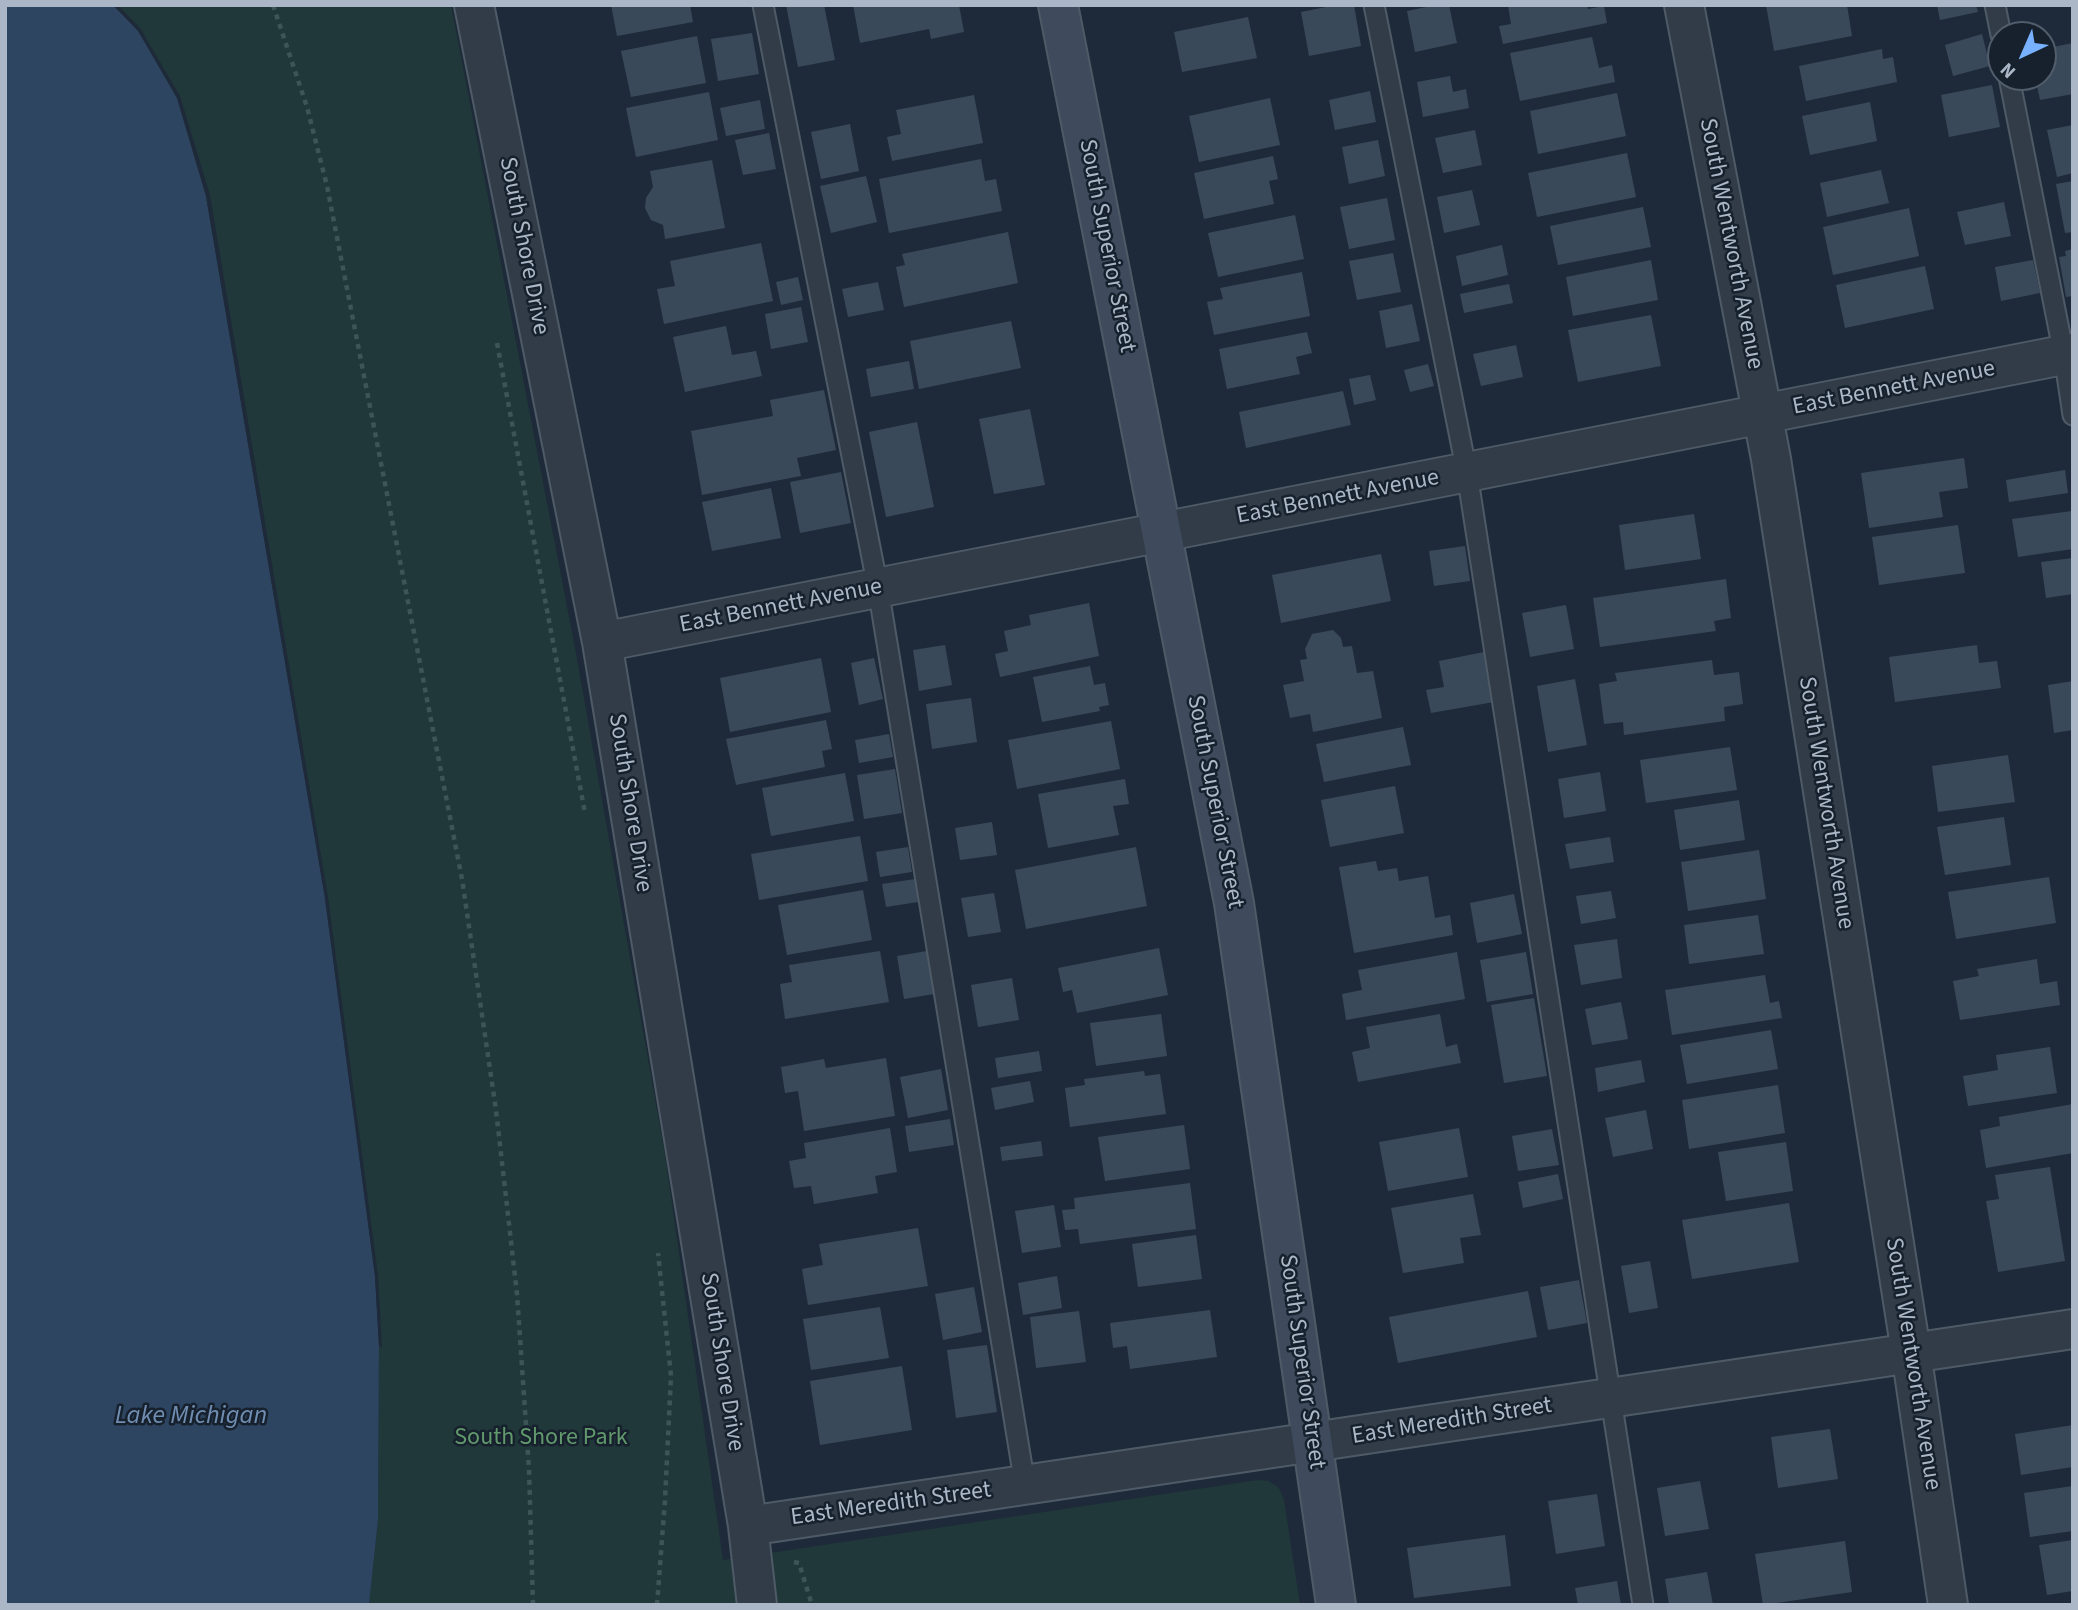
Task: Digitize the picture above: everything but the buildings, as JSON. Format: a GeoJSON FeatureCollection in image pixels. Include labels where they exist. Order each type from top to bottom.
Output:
{"type":"FeatureCollection","features":[{"type":"Feature","properties":{"kind":"street","name":"South Shore Drive"},"geometry":{"type":"LineString","coordinates":[[474,5],[602,642],[748,1526],[757,1605]]}},
{"type":"Feature","properties":{"kind":"street","name":"South Superior Street"},"geometry":{"type":"LineString","coordinates":[[1058,5],[1234,903],[1336,1605]]}},
{"type":"Feature","properties":{"kind":"street","name":"South Wentworth Avenue"},"geometry":{"type":"LineString","coordinates":[[1684,5],[1764,414],[1948,1605]]}},
{"type":"Feature","properties":{"kind":"street","name":"East Bennett Avenue"},"geometry":{"type":"LineString","coordinates":[[602,642],[2068,354]]}},
{"type":"Feature","properties":{"kind":"street","name":"East Meredith Street"},"geometry":{"type":"LineString","coordinates":[[748,1526],[2073,1329]]}},
{"type":"Feature","properties":{"kind":"lane"},"geometry":{"type":"LineString","coordinates":[[763,5],[878,588],[1025,1485]]}},
{"type":"Feature","properties":{"kind":"lane"},"geometry":{"type":"LineString","coordinates":[[1374,5],[1467,472],[1643,1605]]}},
{"type":"Feature","properties":{"kind":"lane"},"geometry":{"type":"LineString","coordinates":[[2012,91],[2068,354],[2073,415]]}},
{"type":"Feature","properties":{"kind":"path"},"geometry":{"type":"LineString","coordinates":[[273,5],[307,107],[327,186],[462,879],[496,1110],[517,1294],[529,1469],[533,1605]]}},
{"type":"Feature","properties":{"kind":"path"},"geometry":{"type":"LineString","coordinates":[[495,338],[587,823]]}},
{"type":"Feature","properties":{"kind":"path"},"geometry":{"type":"LineString","coordinates":[[657,1605],[666,1500],[671,1376],[658,1251]]}},
{"type":"Feature","properties":{"kind":"path"},"geometry":{"type":"LineString","coordinates":[[790,1560],[799,1563],[812,1605]]}},
{"type":"Feature","properties":{"kind":"green space","name":"South Shore Park"},"geometry":{"type":"Polygon","coordinates":[[[113,5],[451,5],[575,648],[665,1155],[723,1560],[1258,1480],[1269,1481],[1279,1488],[1284,1500],[1300,1605],[369,1605],[378,1520],[379,1346],[375,1276],[325,898],[206,196],[138,31],[113,5]]]}},
{"type":"Feature","properties":{"kind":"water","name":"Lake Michigan"},"geometry":{"type":"Polygon","coordinates":[[[5,5],[113,5],[138,30],[177,98],[206,196],[325,898],[375,1276],[379,1346],[378,1520],[369,1605],[5,1605],[5,5]]]}},
{"type":"Feature","properties":{"kind":"pier"},"geometry":{"type":"Polygon","coordinates":[[[113,5],[118,5],[140,28],[180,96],[210,195],[328,897],[378,1275],[382,1348],[379,1346],[375,1276],[325,898],[206,196],[177,98],[138,31],[113,5]]]}}]}
